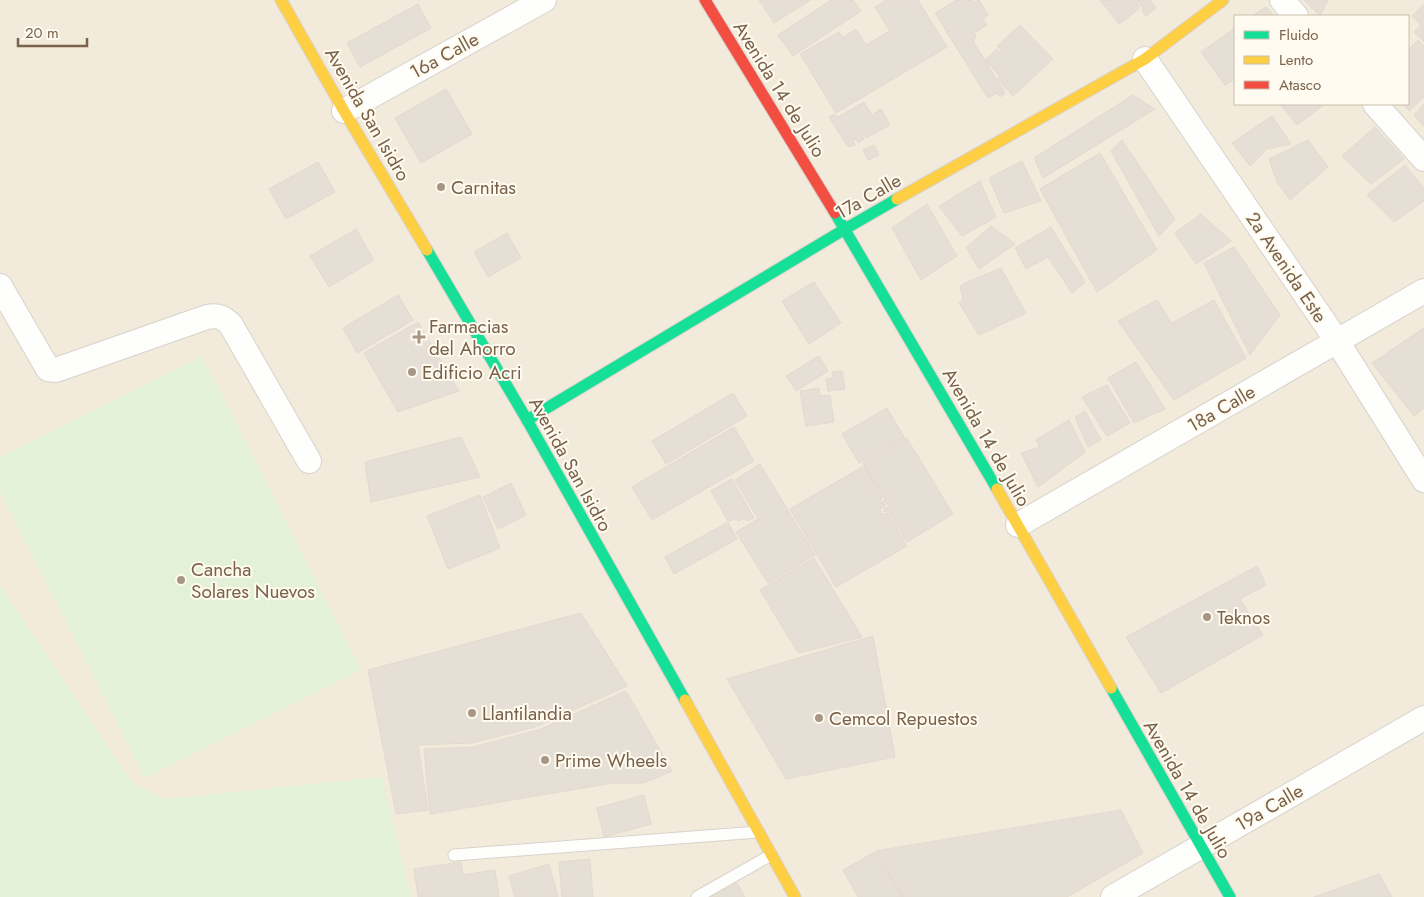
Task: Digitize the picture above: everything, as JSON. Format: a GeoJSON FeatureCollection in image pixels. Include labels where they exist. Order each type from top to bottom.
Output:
{"type":"FeatureCollection","features":[{"type":"Feature","properties":{"kind":"street","name":"Avenida San Isidro"},"geometry":{"type":"LineString","coordinates":[[281,0],[344,111],[527,420],[795,897]]}},
{"type":"Feature","properties":{"kind":"street","name":"16a Calle"},"geometry":{"type":"LineString","coordinates":[[344,111],[544,0]]}},
{"type":"Feature","properties":{"kind":"street","name":"Avenida 14 de Julio"},"geometry":{"type":"LineString","coordinates":[[705,0],[845,229],[1018,525],[1230,897]]}},
{"type":"Feature","properties":{"kind":"street","name":"17a Calle"},"geometry":{"type":"LineString","coordinates":[[527,420],[845,229],[1144,58],[1223,0]]}},
{"type":"Feature","properties":{"kind":"street"},"geometry":{"type":"LineString","coordinates":[[1282,0],[1295,15]]}},
{"type":"Feature","properties":{"kind":"street","name":"2a Avenida Este"},"geometry":{"type":"LineString","coordinates":[[1144,58],[1337,341],[1424,480]]}},
{"type":"Feature","properties":{"kind":"street"},"geometry":{"type":"LineString","coordinates":[[1376,105],[1424,159]]}},
{"type":"Feature","properties":{"kind":"street"},"geometry":{"type":"LineString","coordinates":[[0,286],[48,370],[56,370],[207,317],[216,316],[223,318],[231,325],[309,461]]}},
{"type":"Feature","properties":{"kind":"street","name":"18a Calle"},"geometry":{"type":"LineString","coordinates":[[1018,525],[1424,291]]}},
{"type":"Feature","properties":{"kind":"street","name":"19a Calle"},"geometry":{"type":"LineString","coordinates":[[1113,897],[1424,718]]}},
{"type":"Feature","properties":{"kind":"lane"},"geometry":{"type":"LineString","coordinates":[[454,855],[758,832]]}},
{"type":"Feature","properties":{"kind":"lane"},"geometry":{"type":"LineString","coordinates":[[697,897],[771,855]]}},
{"type":"Feature","properties":{"kind":"shaded area"},"geometry":{"type":"Polygon","coordinates":[[[0,0],[1424,0],[1424,897],[0,897],[0,0]]]}},
{"type":"Feature","properties":{"kind":"green space","name":"Cancha Solares Nuevos"},"geometry":{"type":"Polygon","coordinates":[[[202,356],[361,670],[145,778],[0,491],[0,457],[202,356]]]}},
{"type":"Feature","properties":{"kind":"green space"},"geometry":{"type":"Polygon","coordinates":[[[0,586],[132,782],[163,799],[382,777],[411,897],[0,897],[0,586]]]}},
{"type":"Feature","properties":{"kind":"building"},"geometry":{"type":"Polygon","coordinates":[[[759,0],[811,0],[774,23],[759,0]]]}},
{"type":"Feature","properties":{"kind":"building"},"geometry":{"type":"Polygon","coordinates":[[[831,0],[853,0],[861,11],[793,56],[778,35],[831,0]]]}},
{"type":"Feature","properties":{"kind":"building"},"geometry":{"type":"Polygon","coordinates":[[[886,0],[918,0],[947,47],[836,113],[800,54],[839,32],[842,38],[856,29],[866,45],[890,31],[875,7],[886,0]]]}},
{"type":"Feature","properties":{"kind":"building"},"geometry":{"type":"Polygon","coordinates":[[[957,0],[972,0],[973,3],[979,0],[988,15],[983,19],[987,25],[974,33],[976,36],[973,41],[1005,93],[1000,97],[997,93],[988,98],[935,13],[957,0]]]}},
{"type":"Feature","properties":{"kind":"building"},"geometry":{"type":"Polygon","coordinates":[[[1100,0],[1134,0],[1140,8],[1119,24],[1100,0]]]}},
{"type":"Feature","properties":{"kind":"building"},"geometry":{"type":"Polygon","coordinates":[[[1136,0],[1150,0],[1156,8],[1146,16],[1142,11],[1143,8],[1136,0]]]}},
{"type":"Feature","properties":{"kind":"building"},"geometry":{"type":"Polygon","coordinates":[[[1304,0],[1328,0],[1319,15],[1304,0]]]}},
{"type":"Feature","properties":{"kind":"building"},"geometry":{"type":"Polygon","coordinates":[[[418,4],[431,28],[360,67],[347,43],[418,4]]]}},
{"type":"Feature","properties":{"kind":"building"},"geometry":{"type":"Polygon","coordinates":[[[1424,4],[1424,42],[1414,32],[1421,25],[1412,16],[1424,4]]]}},
{"type":"Feature","properties":{"kind":"building"},"geometry":{"type":"Polygon","coordinates":[[[1266,7],[1273,15],[1254,15],[1266,7]]]}},
{"type":"Feature","properties":{"kind":"building"},"geometry":{"type":"Polygon","coordinates":[[[1020,25],[1053,59],[1013,96],[997,79],[1000,76],[985,60],[997,49],[1000,52],[1002,51],[997,46],[1020,25]]]}},
{"type":"Feature","properties":{"kind":"building"},"geometry":{"type":"Polygon","coordinates":[[[1234,29],[1234,80],[1225,85],[1201,52],[1234,29]]]}},
{"type":"Feature","properties":{"kind":"building"},"geometry":{"type":"Polygon","coordinates":[[[1418,40],[1424,46],[1424,97],[1409,111],[1403,105],[1409,105],[1409,49],[1418,40]]]}},
{"type":"Feature","properties":{"kind":"building"},"geometry":{"type":"Polygon","coordinates":[[[446,89],[472,134],[421,163],[395,118],[446,89]]]}},
{"type":"Feature","properties":{"kind":"building"},"geometry":{"type":"Polygon","coordinates":[[[1133,95],[1155,109],[1043,178],[1034,158],[1133,95]]]}},
{"type":"Feature","properties":{"kind":"building"},"geometry":{"type":"Polygon","coordinates":[[[864,102],[872,115],[881,109],[890,125],[866,138],[860,132],[864,139],[858,143],[856,139],[853,140],[855,145],[848,147],[829,117],[834,114],[838,117],[864,102]]]}},
{"type":"Feature","properties":{"kind":"building"},"geometry":{"type":"Polygon","coordinates":[[[1424,104],[1424,127],[1414,115],[1424,104]]]}},
{"type":"Feature","properties":{"kind":"building"},"geometry":{"type":"Polygon","coordinates":[[[1281,105],[1324,105],[1297,125],[1281,105]]]}},
{"type":"Feature","properties":{"kind":"building"},"geometry":{"type":"Polygon","coordinates":[[[1272,116],[1291,144],[1267,149],[1250,166],[1232,143],[1272,116]]]}},
{"type":"Feature","properties":{"kind":"building"},"geometry":{"type":"Polygon","coordinates":[[[1375,127],[1404,159],[1371,184],[1342,156],[1375,127]]]}},
{"type":"Feature","properties":{"kind":"building"},"geometry":{"type":"Polygon","coordinates":[[[1122,140],[1175,219],[1159,236],[1111,151],[1122,140]]]}},
{"type":"Feature","properties":{"kind":"building"},"geometry":{"type":"Polygon","coordinates":[[[1308,140],[1328,167],[1290,200],[1277,182],[1269,159],[1308,140]]]}},
{"type":"Feature","properties":{"kind":"building"},"geometry":{"type":"Polygon","coordinates":[[[874,145],[879,155],[868,160],[863,150],[874,145]]]}},
{"type":"Feature","properties":{"kind":"building"},"geometry":{"type":"Polygon","coordinates":[[[1100,153],[1157,250],[1097,292],[1040,189],[1100,153]]]}},
{"type":"Feature","properties":{"kind":"building"},"geometry":{"type":"Polygon","coordinates":[[[1022,161],[1041,201],[1004,213],[989,178],[1022,161]]]}},
{"type":"Feature","properties":{"kind":"building"},"geometry":{"type":"Polygon","coordinates":[[[318,162],[335,192],[286,219],[269,189],[318,162]]]}},
{"type":"Feature","properties":{"kind":"building"},"geometry":{"type":"Polygon","coordinates":[[[1405,165],[1424,188],[1424,201],[1394,222],[1367,195],[1405,165]]]}},
{"type":"Feature","properties":{"kind":"building"},"geometry":{"type":"Polygon","coordinates":[[[980,181],[996,217],[962,236],[939,206],[980,181]]]}},
{"type":"Feature","properties":{"kind":"building"},"geometry":{"type":"Polygon","coordinates":[[[927,204],[957,256],[921,280],[892,228],[927,204]]]}},
{"type":"Feature","properties":{"kind":"building"},"geometry":{"type":"Polygon","coordinates":[[[1201,214],[1231,241],[1196,264],[1175,233],[1201,214]]]}},
{"type":"Feature","properties":{"kind":"building"},"geometry":{"type":"Polygon","coordinates":[[[991,226],[1015,244],[979,269],[966,248],[991,226]]]}},
{"type":"Feature","properties":{"kind":"building"},"geometry":{"type":"Polygon","coordinates":[[[1051,227],[1085,282],[1072,293],[1048,257],[1026,269],[1015,248],[1051,227]]]}},
{"type":"Feature","properties":{"kind":"building"},"geometry":{"type":"Polygon","coordinates":[[[356,229],[374,260],[329,287],[310,256],[356,229]]]}},
{"type":"Feature","properties":{"kind":"building"},"geometry":{"type":"Polygon","coordinates":[[[507,233],[521,258],[488,277],[474,252],[507,233]]]}},
{"type":"Feature","properties":{"kind":"building"},"geometry":{"type":"Polygon","coordinates":[[[1234,247],[1280,315],[1250,355],[1204,263],[1234,247]]]}},
{"type":"Feature","properties":{"kind":"building"},"geometry":{"type":"Polygon","coordinates":[[[1001,268],[1026,313],[979,335],[959,303],[963,299],[960,287],[965,283],[1001,268]]]}},
{"type":"Feature","properties":{"kind":"building"},"geometry":{"type":"Polygon","coordinates":[[[814,282],[841,323],[809,344],[782,301],[814,282]]]}},
{"type":"Feature","properties":{"kind":"building"},"geometry":{"type":"Polygon","coordinates":[[[398,295],[413,320],[357,353],[343,328],[398,295]]]}},
{"type":"Feature","properties":{"kind":"building"},"geometry":{"type":"Polygon","coordinates":[[[1157,300],[1172,323],[1214,300],[1246,358],[1174,400],[1118,321],[1157,300]]]}},
{"type":"Feature","properties":{"kind":"building","name":"Edificio Acri"},"geometry":{"type":"Polygon","coordinates":[[[418,322],[459,391],[398,412],[364,353],[418,322]]]}},
{"type":"Feature","properties":{"kind":"building"},"geometry":{"type":"Polygon","coordinates":[[[1424,328],[1424,408],[1414,416],[1372,363],[1424,328]]]}},
{"type":"Feature","properties":{"kind":"building"},"geometry":{"type":"Polygon","coordinates":[[[819,356],[828,371],[796,391],[786,376],[819,356]]]}},
{"type":"Feature","properties":{"kind":"building"},"geometry":{"type":"Polygon","coordinates":[[[1136,362],[1165,409],[1134,423],[1108,378],[1136,362]]]}},
{"type":"Feature","properties":{"kind":"building"},"geometry":{"type":"Polygon","coordinates":[[[842,371],[845,389],[828,391],[826,379],[833,378],[832,372],[842,371]]]}},
{"type":"Feature","properties":{"kind":"building"},"geometry":{"type":"Polygon","coordinates":[[[1107,385],[1130,423],[1107,436],[1082,397],[1107,385]]]}},
{"type":"Feature","properties":{"kind":"building"},"geometry":{"type":"Polygon","coordinates":[[[819,388],[820,396],[830,395],[834,422],[806,426],[800,391],[819,388]]]}},
{"type":"Feature","properties":{"kind":"building"},"geometry":{"type":"Polygon","coordinates":[[[733,393],[747,416],[666,464],[652,441],[733,393]]]}},
{"type":"Feature","properties":{"kind":"building"},"geometry":{"type":"Polygon","coordinates":[[[887,408],[904,437],[859,463],[842,434],[887,408]]]}},
{"type":"Feature","properties":{"kind":"building"},"geometry":{"type":"Polygon","coordinates":[[[1085,411],[1101,440],[1088,447],[1075,417],[1085,411]]]}},
{"type":"Feature","properties":{"kind":"building"},"geometry":{"type":"Polygon","coordinates":[[[1069,420],[1085,452],[1038,487],[1021,453],[1040,447],[1036,440],[1069,420]]]}},
{"type":"Feature","properties":{"kind":"building"},"geometry":{"type":"Polygon","coordinates":[[[734,427],[754,461],[652,520],[632,487],[734,427]]]}},
{"type":"Feature","properties":{"kind":"building"},"geometry":{"type":"Polygon","coordinates":[[[461,437],[480,477],[371,502],[365,462],[461,437]]]}},
{"type":"Feature","properties":{"kind":"building"},"geometry":{"type":"Polygon","coordinates":[[[906,437],[953,514],[907,542],[888,511],[884,512],[883,509],[889,507],[887,503],[882,502],[885,499],[863,463],[906,437]]]}},
{"type":"Feature","properties":{"kind":"building"},"geometry":{"type":"Polygon","coordinates":[[[760,464],[815,555],[768,583],[736,532],[758,519],[735,480],[760,464]]]}},
{"type":"Feature","properties":{"kind":"building"},"geometry":{"type":"Polygon","coordinates":[[[864,466],[882,497],[880,502],[886,505],[880,509],[883,515],[887,513],[907,546],[836,587],[790,509],[864,466]]]}},
{"type":"Feature","properties":{"kind":"building"},"geometry":{"type":"Polygon","coordinates":[[[732,479],[754,518],[747,521],[744,518],[739,521],[736,519],[728,521],[711,491],[732,479]]]}},
{"type":"Feature","properties":{"kind":"building"},"geometry":{"type":"Polygon","coordinates":[[[511,483],[526,515],[498,529],[483,497],[511,483]]]}},
{"type":"Feature","properties":{"kind":"building"},"geometry":{"type":"Polygon","coordinates":[[[480,495],[500,548],[448,569],[427,516],[480,495]]]}},
{"type":"Feature","properties":{"kind":"building"},"geometry":{"type":"Polygon","coordinates":[[[728,522],[737,539],[674,574],[665,557],[728,522]]]}},
{"type":"Feature","properties":{"kind":"building"},"geometry":{"type":"Polygon","coordinates":[[[814,558],[862,637],[798,653],[760,590],[814,558]]]}},
{"type":"Feature","properties":{"kind":"building","name":"Teknos"},"geometry":{"type":"Polygon","coordinates":[[[1257,566],[1266,585],[1240,599],[1263,635],[1161,693],[1126,637],[1257,566]]]}},
{"type":"Feature","properties":{"kind":"building","name":"Llantilandia"},"geometry":{"type":"Polygon","coordinates":[[[581,613],[627,686],[535,727],[472,743],[418,745],[428,810],[396,814],[368,670],[581,613]]]}},
{"type":"Feature","properties":{"kind":"building","name":"Cemcol Repuestos"},"geometry":{"type":"Polygon","coordinates":[[[873,636],[895,757],[786,779],[727,679],[873,636]]]}},
{"type":"Feature","properties":{"kind":"building","name":"Prime Wheels"},"geometry":{"type":"Polygon","coordinates":[[[626,691],[672,771],[644,783],[613,783],[430,814],[424,749],[473,747],[541,729],[626,691]]]}},
{"type":"Feature","properties":{"kind":"building"},"geometry":{"type":"Polygon","coordinates":[[[644,795],[651,824],[604,837],[597,808],[644,795]]]}},
{"type":"Feature","properties":{"kind":"building"},"geometry":{"type":"Polygon","coordinates":[[[1121,810],[1143,853],[1067,897],[903,897],[876,851],[1121,810]]]}},
{"type":"Feature","properties":{"kind":"building"},"geometry":{"type":"Polygon","coordinates":[[[875,852],[902,897],[858,897],[843,870],[875,852]]]}},
{"type":"Feature","properties":{"kind":"building"},"geometry":{"type":"Polygon","coordinates":[[[590,859],[593,897],[562,897],[559,862],[590,859]]]}},
{"type":"Feature","properties":{"kind":"building"},"geometry":{"type":"Polygon","coordinates":[[[461,862],[463,875],[495,870],[499,897],[418,897],[414,869],[461,862]]]}},
{"type":"Feature","properties":{"kind":"building"},"geometry":{"type":"Polygon","coordinates":[[[549,864],[558,897],[515,897],[509,876],[549,864]]]}},
{"type":"Feature","properties":{"kind":"building"},"geometry":{"type":"Polygon","coordinates":[[[1379,874],[1392,897],[1314,897],[1379,874]]]}},
{"type":"Feature","properties":{"kind":"building"},"geometry":{"type":"Polygon","coordinates":[[[737,883],[745,897],[711,897],[737,883]]]}},
{"type":"Feature","properties":{"kind":"traffic: fast"},"geometry":{"type":"LineString","coordinates":[[527,420],[897,199]]}},
{"type":"Feature","properties":{"kind":"traffic: fast"},"geometry":{"type":"LineString","coordinates":[[835,213],[997,489]]}},
{"type":"Feature","properties":{"kind":"traffic: fast"},"geometry":{"type":"LineString","coordinates":[[427,250],[527,420],[685,700]]}},
{"type":"Feature","properties":{"kind":"traffic: fast"},"geometry":{"type":"LineString","coordinates":[[1111,688],[1230,897]]}},
{"type":"Feature","properties":{"kind":"traffic: slow"},"geometry":{"type":"LineString","coordinates":[[281,0],[344,111],[427,250]]}},
{"type":"Feature","properties":{"kind":"traffic: slow"},"geometry":{"type":"LineString","coordinates":[[897,199],[1145,59],[1223,0]]}},
{"type":"Feature","properties":{"kind":"traffic: slow"},"geometry":{"type":"LineString","coordinates":[[997,489],[1111,688]]}},
{"type":"Feature","properties":{"kind":"traffic: slow"},"geometry":{"type":"LineString","coordinates":[[685,700],[795,897]]}},
{"type":"Feature","properties":{"kind":"traffic: jam"},"geometry":{"type":"LineString","coordinates":[[705,0],[835,213]]}},
{"type":"Feature","properties":{"kind":"place","name":"Carnitas"},"geometry":{"type":"Point","coordinates":[441,187]}},
{"type":"Feature","properties":{"kind":"place","name":"Farmacias del Ahorro"},"geometry":{"type":"Point","coordinates":[419,337]}},
{"type":"Feature","properties":{"kind":"place","name":"Edificio Acri"},"geometry":{"type":"Point","coordinates":[412,372]}},
{"type":"Feature","properties":{"kind":"place","name":"Cancha Solares Nuevos"},"geometry":{"type":"Point","coordinates":[181,580]}},
{"type":"Feature","properties":{"kind":"place","name":"Teknos"},"geometry":{"type":"Point","coordinates":[1207,617]}},
{"type":"Feature","properties":{"kind":"place","name":"Llantilandia"},"geometry":{"type":"Point","coordinates":[472,713]}},
{"type":"Feature","properties":{"kind":"place","name":"Cemcol Repuestos"},"geometry":{"type":"Point","coordinates":[819,718]}},
{"type":"Feature","properties":{"kind":"place","name":"Prime Wheels"},"geometry":{"type":"Point","coordinates":[545,760]}}]}
